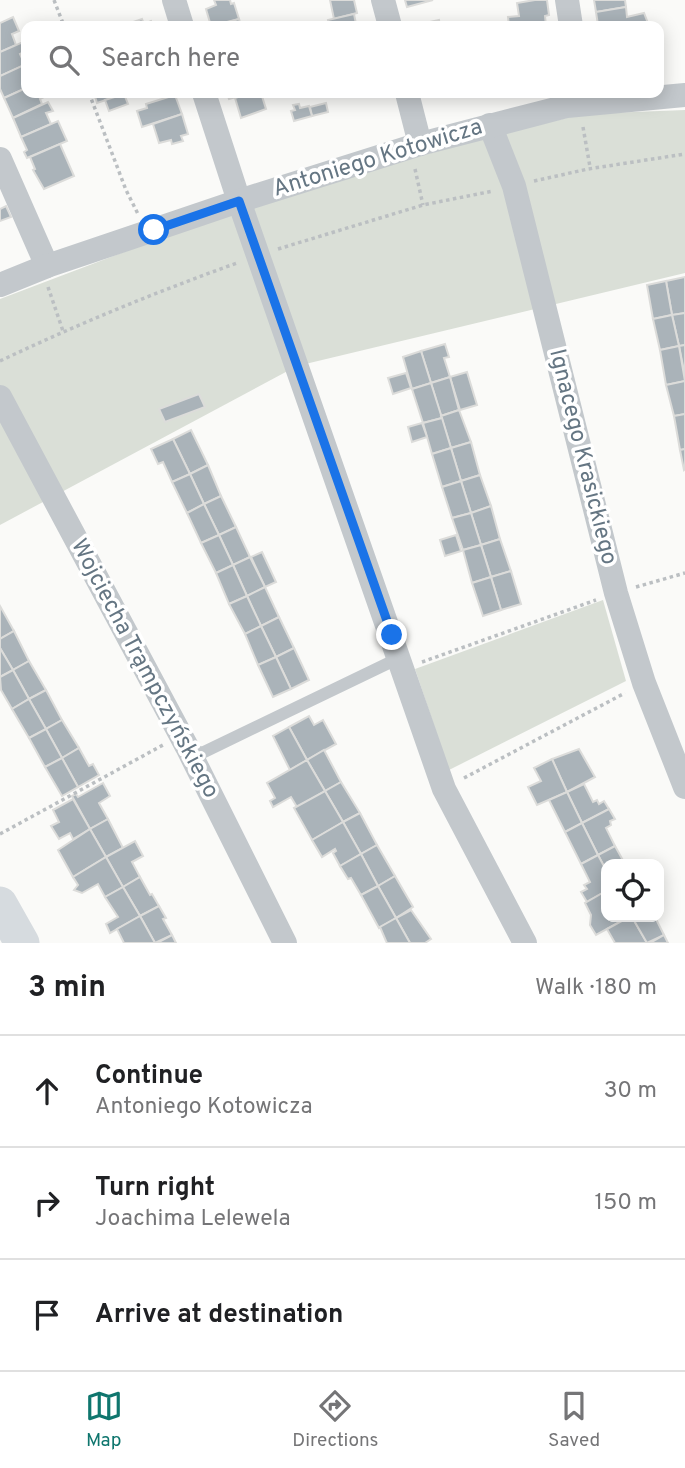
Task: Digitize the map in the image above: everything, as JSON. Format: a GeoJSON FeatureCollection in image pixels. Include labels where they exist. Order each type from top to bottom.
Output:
{"type":"FeatureCollection","features":[{"type":"Feature","properties":{"kind":"street"},"geometry":{"type":"LineString","coordinates":[[174,0],[180,21]]}},
{"type":"Feature","properties":{"kind":"street"},"geometry":{"type":"LineString","coordinates":[[383,0],[389,21]]}},
{"type":"Feature","properties":{"kind":"street"},"geometry":{"type":"LineString","coordinates":[[567,0],[570,21]]}},
{"type":"Feature","properties":{"kind":"street","name":"Antoniego Kotowicza"},"geometry":{"type":"LineString","coordinates":[[664,96],[685,95]]}},
{"type":"Feature","properties":{"kind":"street"},"geometry":{"type":"LineString","coordinates":[[206,98],[444,789],[525,943]]}},
{"type":"Feature","properties":{"kind":"street"},"geometry":{"type":"LineString","coordinates":[[408,98],[416,145]]}},
{"type":"Feature","properties":{"kind":"street","name":"Antoniego Kotowicza"},"geometry":{"type":"LineString","coordinates":[[0,285],[44,267],[239,201],[416,145],[582,99],[608,98]]}},
{"type":"Feature","properties":{"kind":"street","name":"Ignacego Krasickiego"},"geometry":{"type":"LineString","coordinates":[[490,125],[514,186],[616,593],[644,683],[685,787]]}},
{"type":"Feature","properties":{"kind":"street"},"geometry":{"type":"LineString","coordinates":[[0,159],[44,267]]}},
{"type":"Feature","properties":{"kind":"street","name":"Wojciecha Trąmpczyńskiego"},"geometry":{"type":"LineString","coordinates":[[0,397],[187,747],[285,943]]}},
{"type":"Feature","properties":{"kind":"street"},"geometry":{"type":"LineString","coordinates":[[0,904],[22,943]]}},
{"type":"Feature","properties":{"kind":"lane"},"geometry":{"type":"LineString","coordinates":[[187,747],[202,753],[399,658]]}},
{"type":"Feature","properties":{"kind":"path"},"geometry":{"type":"LineString","coordinates":[[54,0],[62,21]]}},
{"type":"Feature","properties":{"kind":"path"},"geometry":{"type":"LineString","coordinates":[[91,98],[135,211],[154,230]]}},
{"type":"Feature","properties":{"kind":"path"},"geometry":{"type":"LineString","coordinates":[[582,99],[581,112],[590,169]]}},
{"type":"Feature","properties":{"kind":"path"},"geometry":{"type":"LineString","coordinates":[[416,145],[423,205]]}},
{"type":"Feature","properties":{"kind":"path"},"geometry":{"type":"LineString","coordinates":[[0,361],[63,331],[157,292],[323,233],[423,205],[590,169],[685,153]]}},
{"type":"Feature","properties":{"kind":"path"},"geometry":{"type":"LineString","coordinates":[[44,267],[63,331]]}},
{"type":"Feature","properties":{"kind":"path"},"geometry":{"type":"LineString","coordinates":[[399,658],[419,662],[616,593],[685,573]]}},
{"type":"Feature","properties":{"kind":"path"},"geometry":{"type":"LineString","coordinates":[[444,789],[644,683]]}},
{"type":"Feature","properties":{"kind":"path"},"geometry":{"type":"LineString","coordinates":[[0,834],[172,740],[187,747]]}},
{"type":"Feature","properties":{"kind":"shaded area"},"geometry":{"type":"Polygon","coordinates":[[[685,110],[685,273],[297,366],[0,525],[0,299],[248,205],[484,138],[583,114],[685,110]]]}},
{"type":"Feature","properties":{"kind":"shaded area"},"geometry":{"type":"Polygon","coordinates":[[[603,600],[626,681],[449,770],[415,669],[603,600]]]}},
{"type":"Feature","properties":{"kind":"building"},"geometry":{"type":"Polygon","coordinates":[[[214,0],[230,0],[231,4],[234,3],[239,19],[210,21],[206,9],[216,5],[214,0]]]}},
{"type":"Feature","properties":{"kind":"building"},"geometry":{"type":"Polygon","coordinates":[[[330,0],[354,0],[357,13],[334,19],[330,0]]]}},
{"type":"Feature","properties":{"kind":"building"},"geometry":{"type":"Polygon","coordinates":[[[405,0],[433,0],[407,7],[405,0]]]}},
{"type":"Feature","properties":{"kind":"building"},"geometry":{"type":"Polygon","coordinates":[[[547,0],[549,15],[545,16],[546,21],[508,21],[508,17],[519,16],[517,3],[547,0]]]}},
{"type":"Feature","properties":{"kind":"building"},"geometry":{"type":"Polygon","coordinates":[[[594,0],[625,0],[626,7],[596,12],[594,0]]]}},
{"type":"Feature","properties":{"kind":"building"},"geometry":{"type":"Polygon","coordinates":[[[626,7],[627,17],[644,13],[647,21],[597,21],[596,12],[626,7]]]}},
{"type":"Feature","properties":{"kind":"building"},"geometry":{"type":"Polygon","coordinates":[[[354,14],[355,21],[328,21],[354,14]]]}},
{"type":"Feature","properties":{"kind":"building"},"geometry":{"type":"Polygon","coordinates":[[[13,17],[19,31],[12,34],[16,45],[0,52],[0,23],[13,17]]]}},
{"type":"Feature","properties":{"kind":"building"},"geometry":{"type":"Polygon","coordinates":[[[21,43],[21,67],[0,76],[0,52],[21,43]]]}},
{"type":"Feature","properties":{"kind":"building"},"geometry":{"type":"Polygon","coordinates":[[[21,66],[21,90],[4,98],[0,89],[0,76],[21,66]]]}},
{"type":"Feature","properties":{"kind":"building"},"geometry":{"type":"Polygon","coordinates":[[[21,90],[21,98],[42,98],[42,104],[13,118],[4,98],[21,90]]]}},
{"type":"Feature","properties":{"kind":"building"},"geometry":{"type":"Polygon","coordinates":[[[96,98],[112,98],[97,103],[96,98]]]}},
{"type":"Feature","properties":{"kind":"building"},"geometry":{"type":"Polygon","coordinates":[[[126,98],[128,104],[109,111],[105,100],[126,98]]]}},
{"type":"Feature","properties":{"kind":"building"},"geometry":{"type":"Polygon","coordinates":[[[165,98],[176,98],[182,114],[142,127],[137,111],[147,108],[146,104],[165,98]]]}},
{"type":"Feature","properties":{"kind":"building"},"geometry":{"type":"Polygon","coordinates":[[[235,98],[263,98],[266,109],[241,118],[235,98]]]}},
{"type":"Feature","properties":{"kind":"building"},"geometry":{"type":"Polygon","coordinates":[[[48,102],[53,111],[46,113],[51,124],[21,137],[13,118],[48,102]]]}},
{"type":"Feature","properties":{"kind":"building"},"geometry":{"type":"Polygon","coordinates":[[[326,103],[328,112],[312,116],[310,107],[326,103]]]}},
{"type":"Feature","properties":{"kind":"building"},"geometry":{"type":"Polygon","coordinates":[[[299,104],[300,108],[309,106],[312,116],[294,121],[291,111],[295,110],[293,105],[299,104]]]}},
{"type":"Feature","properties":{"kind":"building"},"geometry":{"type":"Polygon","coordinates":[[[182,114],[188,134],[181,136],[183,141],[159,143],[153,124],[182,114]]]}},
{"type":"Feature","properties":{"kind":"building"},"geometry":{"type":"Polygon","coordinates":[[[58,121],[67,141],[27,158],[24,152],[27,150],[21,137],[58,121]]]}},
{"type":"Feature","properties":{"kind":"building"},"geometry":{"type":"Polygon","coordinates":[[[60,144],[74,176],[44,189],[33,170],[35,169],[30,157],[60,144]]]}},
{"type":"Feature","properties":{"kind":"building"},"geometry":{"type":"Polygon","coordinates":[[[6,206],[11,217],[0,221],[0,209],[6,206]]]}},
{"type":"Feature","properties":{"kind":"building"},"geometry":{"type":"Polygon","coordinates":[[[685,277],[685,313],[672,315],[666,281],[685,277]]]}},
{"type":"Feature","properties":{"kind":"building"},"geometry":{"type":"Polygon","coordinates":[[[666,281],[672,315],[653,319],[647,285],[666,281]]]}},
{"type":"Feature","properties":{"kind":"building"},"geometry":{"type":"Polygon","coordinates":[[[685,313],[685,345],[679,346],[672,315],[685,313]]]}},
{"type":"Feature","properties":{"kind":"building"},"geometry":{"type":"Polygon","coordinates":[[[672,315],[679,346],[660,350],[653,319],[672,315]]]}},
{"type":"Feature","properties":{"kind":"building"},"geometry":{"type":"Polygon","coordinates":[[[445,344],[449,357],[444,358],[450,377],[431,383],[421,351],[445,344]]]}},
{"type":"Feature","properties":{"kind":"building"},"geometry":{"type":"Polygon","coordinates":[[[685,345],[685,376],[679,346],[685,345]]]}},
{"type":"Feature","properties":{"kind":"building"},"geometry":{"type":"Polygon","coordinates":[[[679,346],[685,381],[666,385],[660,350],[679,346]]]}},
{"type":"Feature","properties":{"kind":"building"},"geometry":{"type":"Polygon","coordinates":[[[421,351],[431,383],[412,389],[403,357],[421,351]]]}},
{"type":"Feature","properties":{"kind":"building"},"geometry":{"type":"Polygon","coordinates":[[[467,372],[477,405],[460,410],[450,377],[467,372]]]}},
{"type":"Feature","properties":{"kind":"building"},"geometry":{"type":"Polygon","coordinates":[[[406,373],[411,388],[393,394],[388,378],[406,373]]]}},
{"type":"Feature","properties":{"kind":"building"},"geometry":{"type":"Polygon","coordinates":[[[450,377],[459,410],[441,416],[431,383],[450,377]]]}},
{"type":"Feature","properties":{"kind":"building"},"geometry":{"type":"Polygon","coordinates":[[[685,381],[685,414],[674,416],[666,385],[685,381]]]}},
{"type":"Feature","properties":{"kind":"building"},"geometry":{"type":"Polygon","coordinates":[[[431,383],[442,418],[423,423],[412,389],[431,383]]]}},
{"type":"Feature","properties":{"kind":"building"},"geometry":{"type":"Polygon","coordinates":[[[199,394],[205,407],[165,422],[159,409],[199,394]]]}},
{"type":"Feature","properties":{"kind":"building"},"geometry":{"type":"Polygon","coordinates":[[[459,410],[471,442],[451,448],[441,416],[459,410]]]}},
{"type":"Feature","properties":{"kind":"building"},"geometry":{"type":"Polygon","coordinates":[[[685,414],[685,449],[680,450],[674,416],[685,414]]]}},
{"type":"Feature","properties":{"kind":"building"},"geometry":{"type":"Polygon","coordinates":[[[442,418],[451,448],[432,454],[423,423],[442,418]]]}},
{"type":"Feature","properties":{"kind":"building"},"geometry":{"type":"Polygon","coordinates":[[[422,423],[427,437],[412,442],[408,427],[422,423]]]}},
{"type":"Feature","properties":{"kind":"building"},"geometry":{"type":"Polygon","coordinates":[[[191,430],[208,465],[190,474],[173,439],[191,430]]]}},
{"type":"Feature","properties":{"kind":"building"},"geometry":{"type":"Polygon","coordinates":[[[173,439],[190,474],[172,482],[163,462],[158,464],[151,449],[173,439]]]}},
{"type":"Feature","properties":{"kind":"building"},"geometry":{"type":"Polygon","coordinates":[[[471,442],[480,475],[461,481],[451,448],[471,442]]]}},
{"type":"Feature","properties":{"kind":"building"},"geometry":{"type":"Polygon","coordinates":[[[451,448],[461,481],[442,487],[432,454],[451,448]]]}},
{"type":"Feature","properties":{"kind":"building"},"geometry":{"type":"Polygon","coordinates":[[[685,449],[685,469],[684,470],[680,450],[685,449]]]}},
{"type":"Feature","properties":{"kind":"building"},"geometry":{"type":"Polygon","coordinates":[[[208,465],[221,496],[204,504],[190,474],[208,465]]]}},
{"type":"Feature","properties":{"kind":"building"},"geometry":{"type":"Polygon","coordinates":[[[190,474],[204,504],[187,513],[172,482],[190,474]]]}},
{"type":"Feature","properties":{"kind":"building"},"geometry":{"type":"Polygon","coordinates":[[[480,475],[491,506],[471,513],[461,481],[480,475]]]}},
{"type":"Feature","properties":{"kind":"building"},"geometry":{"type":"Polygon","coordinates":[[[461,481],[471,513],[452,518],[442,487],[461,481]]]}},
{"type":"Feature","properties":{"kind":"building"},"geometry":{"type":"Polygon","coordinates":[[[221,496],[236,527],[219,535],[204,504],[221,496]]]}},
{"type":"Feature","properties":{"kind":"building"},"geometry":{"type":"Polygon","coordinates":[[[204,504],[219,535],[201,543],[187,513],[204,504]]]}},
{"type":"Feature","properties":{"kind":"building"},"geometry":{"type":"Polygon","coordinates":[[[491,506],[500,539],[481,545],[471,513],[491,506]]]}},
{"type":"Feature","properties":{"kind":"building"},"geometry":{"type":"Polygon","coordinates":[[[471,513],[481,545],[463,550],[452,518],[471,513]]]}},
{"type":"Feature","properties":{"kind":"building"},"geometry":{"type":"Polygon","coordinates":[[[236,527],[250,557],[233,565],[219,535],[236,527]]]}},
{"type":"Feature","properties":{"kind":"building"},"geometry":{"type":"Polygon","coordinates":[[[219,535],[233,565],[216,573],[201,543],[219,535]]]}},
{"type":"Feature","properties":{"kind":"building"},"geometry":{"type":"Polygon","coordinates":[[[456,535],[461,551],[445,556],[440,540],[456,535]]]}},
{"type":"Feature","properties":{"kind":"building"},"geometry":{"type":"Polygon","coordinates":[[[500,539],[511,571],[491,577],[481,545],[500,539]]]}},
{"type":"Feature","properties":{"kind":"building"},"geometry":{"type":"Polygon","coordinates":[[[481,545],[491,577],[472,583],[463,550],[481,545]]]}},
{"type":"Feature","properties":{"kind":"building"},"geometry":{"type":"Polygon","coordinates":[[[262,552],[276,582],[265,587],[251,557],[262,552]]]}},
{"type":"Feature","properties":{"kind":"building"},"geometry":{"type":"Polygon","coordinates":[[[250,557],[265,587],[247,596],[233,565],[250,557]]]}},
{"type":"Feature","properties":{"kind":"building"},"geometry":{"type":"Polygon","coordinates":[[[233,565],[247,596],[229,604],[216,573],[233,565]]]}},
{"type":"Feature","properties":{"kind":"building"},"geometry":{"type":"Polygon","coordinates":[[[511,571],[521,604],[501,610],[491,577],[511,571]]]}},
{"type":"Feature","properties":{"kind":"building"},"geometry":{"type":"Polygon","coordinates":[[[491,577],[501,610],[483,616],[472,583],[491,577]]]}},
{"type":"Feature","properties":{"kind":"building"},"geometry":{"type":"Polygon","coordinates":[[[265,587],[279,617],[261,626],[247,596],[265,587]]]}},
{"type":"Feature","properties":{"kind":"building"},"geometry":{"type":"Polygon","coordinates":[[[247,596],[261,626],[245,634],[229,604],[247,596]]]}},
{"type":"Feature","properties":{"kind":"building"},"geometry":{"type":"Polygon","coordinates":[[[0,606],[14,631],[0,639],[0,606]]]}},
{"type":"Feature","properties":{"kind":"building"},"geometry":{"type":"Polygon","coordinates":[[[279,617],[294,648],[276,657],[261,626],[279,617]]]}},
{"type":"Feature","properties":{"kind":"building"},"geometry":{"type":"Polygon","coordinates":[[[261,626],[276,657],[258,665],[245,634],[261,626]]]}},
{"type":"Feature","properties":{"kind":"building"},"geometry":{"type":"Polygon","coordinates":[[[14,631],[29,661],[13,670],[0,648],[0,639],[14,631]]]}},
{"type":"Feature","properties":{"kind":"building"},"geometry":{"type":"Polygon","coordinates":[[[0,648],[13,670],[0,677],[0,648]]]}},
{"type":"Feature","properties":{"kind":"building"},"geometry":{"type":"Polygon","coordinates":[[[294,648],[309,680],[291,689],[276,657],[294,648]]]}},
{"type":"Feature","properties":{"kind":"building"},"geometry":{"type":"Polygon","coordinates":[[[276,657],[291,689],[273,697],[258,665],[276,657]]]}},
{"type":"Feature","properties":{"kind":"building"},"geometry":{"type":"Polygon","coordinates":[[[29,661],[46,690],[29,699],[13,670],[29,661]]]}},
{"type":"Feature","properties":{"kind":"building"},"geometry":{"type":"Polygon","coordinates":[[[13,670],[29,699],[12,709],[1,690],[0,677],[13,670]]]}},
{"type":"Feature","properties":{"kind":"building"},"geometry":{"type":"Polygon","coordinates":[[[46,690],[62,720],[46,729],[29,699],[46,690]]]}},
{"type":"Feature","properties":{"kind":"building"},"geometry":{"type":"Polygon","coordinates":[[[29,699],[46,729],[29,738],[12,709],[29,699]]]}},
{"type":"Feature","properties":{"kind":"building"},"geometry":{"type":"Polygon","coordinates":[[[309,716],[314,725],[323,720],[336,744],[307,760],[289,727],[309,716]]]}},
{"type":"Feature","properties":{"kind":"building"},"geometry":{"type":"Polygon","coordinates":[[[62,720],[79,748],[62,758],[46,729],[62,720]]]}},
{"type":"Feature","properties":{"kind":"building"},"geometry":{"type":"Polygon","coordinates":[[[289,727],[307,760],[290,770],[273,736],[289,727]]]}},
{"type":"Feature","properties":{"kind":"building"},"geometry":{"type":"Polygon","coordinates":[[[46,729],[62,758],[45,767],[29,738],[46,729]]]}},
{"type":"Feature","properties":{"kind":"building"},"geometry":{"type":"Polygon","coordinates":[[[79,748],[89,766],[93,764],[99,775],[78,787],[62,758],[79,748]]]}},
{"type":"Feature","properties":{"kind":"building"},"geometry":{"type":"Polygon","coordinates":[[[579,749],[595,777],[567,792],[552,759],[579,749]]]}},
{"type":"Feature","properties":{"kind":"building"},"geometry":{"type":"Polygon","coordinates":[[[324,750],[341,782],[325,791],[307,760],[324,750]]]}},
{"type":"Feature","properties":{"kind":"building"},"geometry":{"type":"Polygon","coordinates":[[[62,758],[78,787],[62,796],[45,767],[62,758]]]}},
{"type":"Feature","properties":{"kind":"building"},"geometry":{"type":"Polygon","coordinates":[[[552,759],[567,792],[537,805],[528,787],[541,781],[534,768],[552,759]]]}},
{"type":"Feature","properties":{"kind":"building"},"geometry":{"type":"Polygon","coordinates":[[[307,760],[325,791],[297,807],[291,797],[273,807],[270,801],[275,798],[267,783],[307,760]]]}},
{"type":"Feature","properties":{"kind":"building"},"geometry":{"type":"Polygon","coordinates":[[[341,782],[360,813],[343,822],[325,791],[341,782]]]}},
{"type":"Feature","properties":{"kind":"building"},"geometry":{"type":"Polygon","coordinates":[[[103,783],[110,796],[99,803],[108,819],[90,829],[72,796],[76,794],[78,797],[103,783]]]}},
{"type":"Feature","properties":{"kind":"building"},"geometry":{"type":"Polygon","coordinates":[[[584,784],[593,802],[597,800],[599,804],[604,801],[609,809],[582,823],[567,792],[584,784]]]}},
{"type":"Feature","properties":{"kind":"building"},"geometry":{"type":"Polygon","coordinates":[[[325,791],[343,822],[312,840],[294,808],[325,791]]]}},
{"type":"Feature","properties":{"kind":"building"},"geometry":{"type":"Polygon","coordinates":[[[567,792],[582,823],[565,832],[549,800],[567,792]]]}},
{"type":"Feature","properties":{"kind":"building"},"geometry":{"type":"Polygon","coordinates":[[[73,799],[90,829],[73,839],[70,833],[59,839],[51,826],[59,822],[53,810],[73,799]]]}},
{"type":"Feature","properties":{"kind":"building"},"geometry":{"type":"Polygon","coordinates":[[[609,809],[615,819],[610,821],[611,825],[606,828],[615,846],[598,855],[582,823],[609,809]]]}},
{"type":"Feature","properties":{"kind":"building"},"geometry":{"type":"Polygon","coordinates":[[[360,813],[377,845],[361,854],[343,822],[360,813]]]}},
{"type":"Feature","properties":{"kind":"building"},"geometry":{"type":"Polygon","coordinates":[[[108,819],[123,848],[106,857],[90,829],[108,819]]]}},
{"type":"Feature","properties":{"kind":"building"},"geometry":{"type":"Polygon","coordinates":[[[343,822],[361,854],[340,866],[333,853],[335,849],[322,857],[312,840],[343,822]]]}},
{"type":"Feature","properties":{"kind":"building"},"geometry":{"type":"Polygon","coordinates":[[[582,823],[598,855],[581,864],[565,832],[582,823]]]}},
{"type":"Feature","properties":{"kind":"building"},"geometry":{"type":"Polygon","coordinates":[[[90,829],[106,857],[73,877],[58,850],[90,829]]]}},
{"type":"Feature","properties":{"kind":"building"},"geometry":{"type":"Polygon","coordinates":[[[135,841],[143,856],[132,862],[140,877],[123,887],[106,857],[135,841]]]}},
{"type":"Feature","properties":{"kind":"building"},"geometry":{"type":"Polygon","coordinates":[[[377,845],[395,876],[378,886],[361,854],[377,845]]]}},
{"type":"Feature","properties":{"kind":"building"},"geometry":{"type":"Polygon","coordinates":[[[615,846],[622,859],[601,861],[598,855],[615,846]]]}},
{"type":"Feature","properties":{"kind":"building"},"geometry":{"type":"Polygon","coordinates":[[[361,854],[378,886],[361,895],[340,866],[361,854]]]}},
{"type":"Feature","properties":{"kind":"building"},"geometry":{"type":"Polygon","coordinates":[[[598,855],[601,861],[601,894],[587,902],[581,892],[587,889],[584,885],[590,882],[581,864],[598,855]]]}},
{"type":"Feature","properties":{"kind":"building"},"geometry":{"type":"Polygon","coordinates":[[[106,857],[123,887],[105,897],[98,884],[82,893],[74,890],[78,885],[73,877],[106,857]]]}},
{"type":"Feature","properties":{"kind":"building"},"geometry":{"type":"Polygon","coordinates":[[[395,876],[413,907],[396,918],[378,886],[395,876]]]}},
{"type":"Feature","properties":{"kind":"building"},"geometry":{"type":"Polygon","coordinates":[[[140,877],[159,906],[140,916],[123,887],[140,877]]]}},
{"type":"Feature","properties":{"kind":"building"},"geometry":{"type":"Polygon","coordinates":[[[378,886],[396,918],[379,928],[361,895],[378,886]]]}},
{"type":"Feature","properties":{"kind":"building"},"geometry":{"type":"Polygon","coordinates":[[[123,887],[140,916],[110,933],[106,924],[118,917],[105,897],[123,887]]]}},
{"type":"Feature","properties":{"kind":"building"},"geometry":{"type":"Polygon","coordinates":[[[601,894],[601,922],[620,922],[596,935],[590,925],[591,915],[585,903],[601,894]]]}},
{"type":"Feature","properties":{"kind":"building"},"geometry":{"type":"Polygon","coordinates":[[[159,906],[172,935],[155,943],[140,916],[159,906]]]}},
{"type":"Feature","properties":{"kind":"building"},"geometry":{"type":"Polygon","coordinates":[[[411,910],[431,939],[425,943],[410,943],[396,918],[411,910]]]}},
{"type":"Feature","properties":{"kind":"building"},"geometry":{"type":"Polygon","coordinates":[[[140,916],[155,943],[124,943],[117,929],[140,916]]]}},
{"type":"Feature","properties":{"kind":"building"},"geometry":{"type":"Polygon","coordinates":[[[396,918],[410,943],[387,943],[380,927],[396,918]]]}},
{"type":"Feature","properties":{"kind":"building"},"geometry":{"type":"Polygon","coordinates":[[[620,922],[635,922],[647,943],[615,943],[607,929],[620,922]]]}},
{"type":"Feature","properties":{"kind":"building"},"geometry":{"type":"Polygon","coordinates":[[[635,922],[658,922],[664,935],[647,943],[635,922]]]}},
{"type":"Feature","properties":{"kind":"building"},"geometry":{"type":"Polygon","coordinates":[[[172,935],[176,943],[157,943],[172,935]]]}},
{"type":"Feature","properties":{"kind":"building"},"geometry":{"type":"Polygon","coordinates":[[[664,935],[668,943],[650,943],[664,935]]]}},
{"type":"Feature","properties":{"kind":"route"},"geometry":{"type":"LineString","coordinates":[[154,230],[239,201],[392,635]]}}]}
